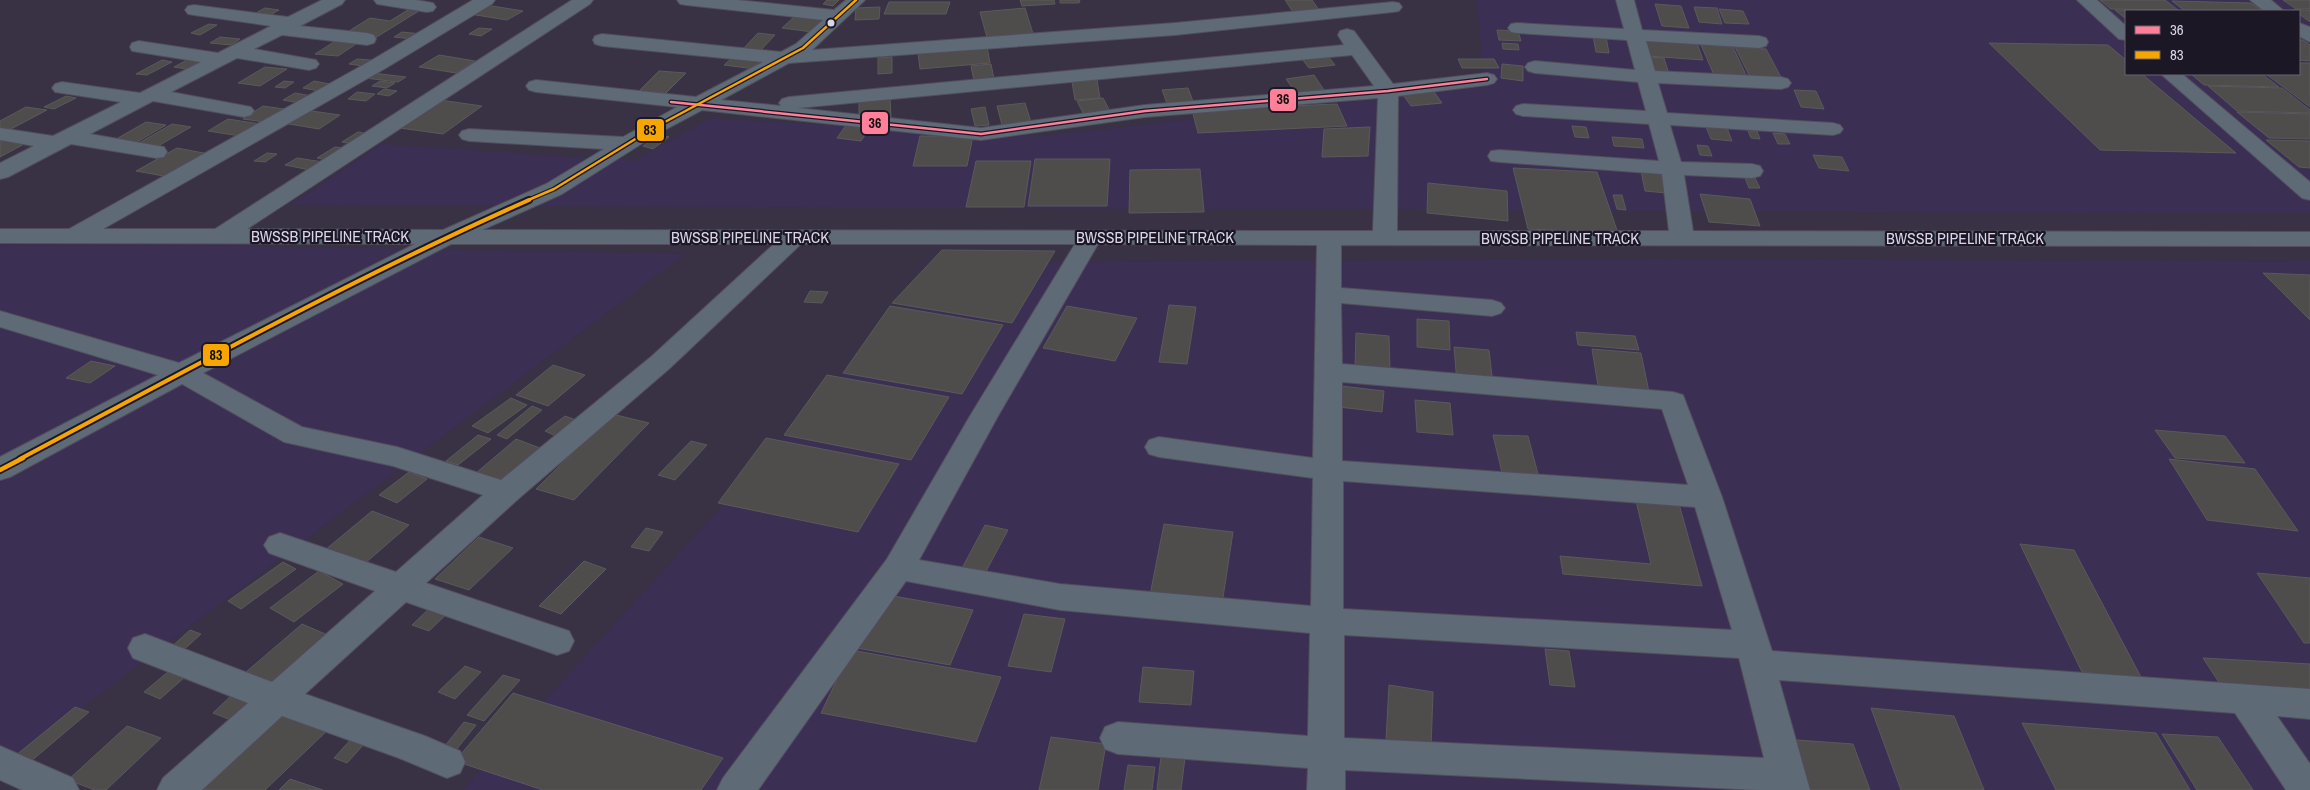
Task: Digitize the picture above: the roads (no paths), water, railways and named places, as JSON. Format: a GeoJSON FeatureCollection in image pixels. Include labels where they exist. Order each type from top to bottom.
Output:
{"type":"FeatureCollection","features":[{"type":"Feature","properties":{"kind":"street"},"geometry":{"type":"LineString","coordinates":[[0,172],[336,0]]}},
{"type":"Feature","properties":{"kind":"street"},"geometry":{"type":"LineString","coordinates":[[383,0],[436,6],[478,4]]}},
{"type":"Feature","properties":{"kind":"street"},"geometry":{"type":"LineString","coordinates":[[221,236],[584,0]]}},
{"type":"Feature","properties":{"kind":"street"},"geometry":{"type":"LineString","coordinates":[[686,0],[848,8]]}},
{"type":"Feature","properties":{"kind":"street"},"geometry":{"type":"LineString","coordinates":[[1625,0],[1672,168],[1682,238]]}},
{"type":"Feature","properties":{"kind":"street"},"geometry":{"type":"LineString","coordinates":[[2086,0],[2125,34]]}},
{"type":"Feature","properties":{"kind":"street"},"geometry":{"type":"LineString","coordinates":[[2259,0],[2274,10]]}},
{"type":"Feature","properties":{"kind":"street"},"geometry":{"type":"LineString","coordinates":[[75,236],[379,64],[478,4]]}},
{"type":"Feature","properties":{"kind":"street"},"geometry":{"type":"LineString","coordinates":[[1325,7],[1388,92],[1385,238]]}},
{"type":"Feature","properties":{"kind":"street"},"geometry":{"type":"LineString","coordinates":[[602,40],[784,58],[1175,29],[1325,7],[1392,7]]}},
{"type":"Feature","properties":{"kind":"street"},"geometry":{"type":"LineString","coordinates":[[0,470],[182,372],[448,236],[554,189],[697,105],[803,48],[848,8]]}},
{"type":"Feature","properties":{"kind":"street"},"geometry":{"type":"LineString","coordinates":[[194,10],[367,39]]}},
{"type":"Feature","properties":{"kind":"street"},"geometry":{"type":"LineString","coordinates":[[1517,28],[1759,42]]}},
{"type":"Feature","properties":{"kind":"street"},"geometry":{"type":"LineString","coordinates":[[139,47],[309,64]]}},
{"type":"Feature","properties":{"kind":"street"},"geometry":{"type":"LineString","coordinates":[[742,110],[820,99],[1357,49]]}},
{"type":"Feature","properties":{"kind":"street"},"geometry":{"type":"LineString","coordinates":[[1536,67],[1647,78],[1781,84]]}},
{"type":"Feature","properties":{"kind":"street"},"geometry":{"type":"LineString","coordinates":[[2173,75],[2310,194]]}},
{"type":"Feature","properties":{"kind":"street"},"geometry":{"type":"LineString","coordinates":[[536,86],[742,110],[981,134],[1145,111],[1388,92],[1487,79]]}},
{"type":"Feature","properties":{"kind":"street"},"geometry":{"type":"LineString","coordinates":[[62,88],[147,97],[244,111]]}},
{"type":"Feature","properties":{"kind":"street"},"geometry":{"type":"LineString","coordinates":[[1523,110],[1833,129]]}},
{"type":"Feature","properties":{"kind":"street"},"geometry":{"type":"LineString","coordinates":[[0,134],[156,152]]}},
{"type":"Feature","properties":{"kind":"street"},"geometry":{"type":"LineString","coordinates":[[469,135],[629,144]]}},
{"type":"Feature","properties":{"kind":"street"},"geometry":{"type":"LineString","coordinates":[[1499,156],[1672,168],[1752,171]]}},
{"type":"Feature","properties":{"kind":"street","name":"BWSSB PIPELINE TRACK"},"geometry":{"type":"LineString","coordinates":[[0,236],[2310,239]]}},
{"type":"Feature","properties":{"kind":"street"},"geometry":{"type":"LineString","coordinates":[[176,790],[506,492],[661,362],[795,237]]}},
{"type":"Feature","properties":{"kind":"street"},"geometry":{"type":"LineString","coordinates":[[736,790],[898,568],[984,416],[1091,237]]}},
{"type":"Feature","properties":{"kind":"street"},"geometry":{"type":"LineString","coordinates":[[1326,790],[1329,238]]}},
{"type":"Feature","properties":{"kind":"street"},"geometry":{"type":"LineString","coordinates":[[1329,295],[1492,308]]}},
{"type":"Feature","properties":{"kind":"street"},"geometry":{"type":"LineString","coordinates":[[0,319],[182,372],[294,435],[396,457],[506,492]]}},
{"type":"Feature","properties":{"kind":"street"},"geometry":{"type":"LineString","coordinates":[[1118,738],[1788,783],[1755,655],[1707,497],[1673,401],[1328,372]]}},
{"type":"Feature","properties":{"kind":"street"},"geometry":{"type":"LineString","coordinates":[[1159,448],[1328,470],[1707,497]]}},
{"type":"Feature","properties":{"kind":"street"},"geometry":{"type":"LineString","coordinates":[[280,545],[557,641]]}},
{"type":"Feature","properties":{"kind":"street"},"geometry":{"type":"LineString","coordinates":[[898,568],[1060,597],[2310,704]]}},
{"type":"Feature","properties":{"kind":"street"},"geometry":{"type":"LineString","coordinates":[[145,648],[276,699],[412,747],[447,762]]}},
{"type":"Feature","properties":{"kind":"street"},"geometry":{"type":"LineString","coordinates":[[2245,699],[2307,790]]}},
{"type":"Feature","properties":{"kind":"street"},"geometry":{"type":"LineString","coordinates":[[0,762],[60,790]]}}]}
